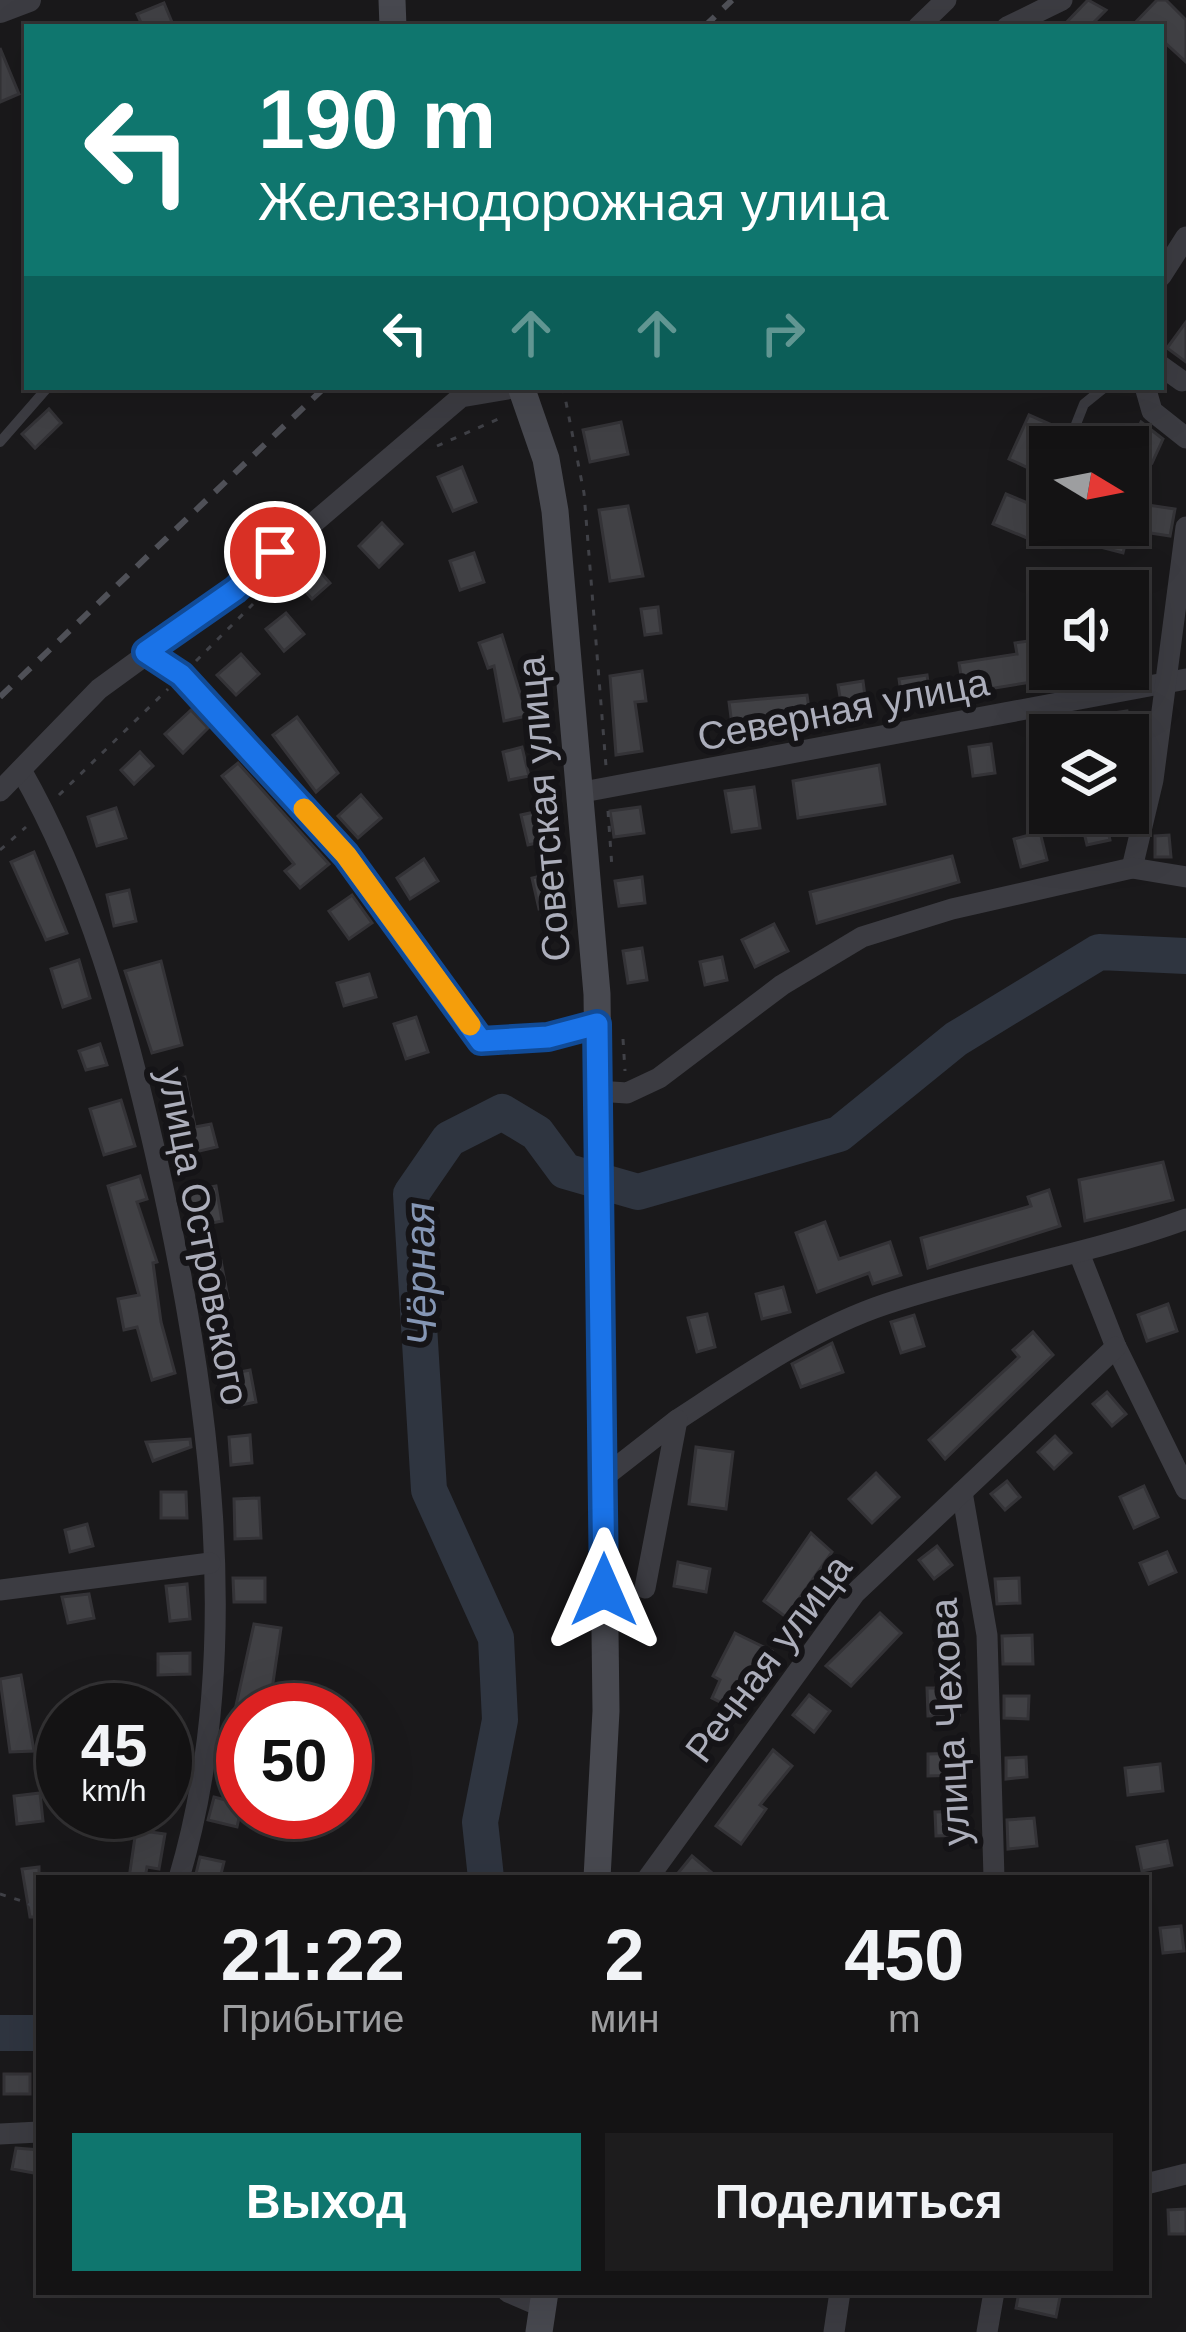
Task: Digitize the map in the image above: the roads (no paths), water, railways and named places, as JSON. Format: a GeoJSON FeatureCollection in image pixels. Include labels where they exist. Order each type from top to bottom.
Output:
{"type":"FeatureCollection","features":[{"type":"Feature","properties":{"kind":"main road","name":"Советская улица"},"geometry":{"type":"LineString","coordinates":[[524,394],[555,511],[583,792],[597,1024],[606,1733],[597,1875]]}},
{"type":"Feature","properties":{"kind":"street"},"geometry":{"type":"LineString","coordinates":[[0,11],[29,0]]}},
{"type":"Feature","properties":{"kind":"street"},"geometry":{"type":"LineString","coordinates":[[921,24],[946,0]]}},
{"type":"Feature","properties":{"kind":"street"},"geometry":{"type":"LineString","coordinates":[[1012,24],[1062,0]]}},
{"type":"Feature","properties":{"kind":"street"},"geometry":{"type":"LineString","coordinates":[[1164,271],[1186,237]]}},
{"type":"Feature","properties":{"kind":"street"},"geometry":{"type":"LineString","coordinates":[[1160,390],[1152,411],[1186,438]]}},
{"type":"Feature","properties":{"kind":"street"},"geometry":{"type":"LineString","coordinates":[[0,791],[99,689],[235,590],[461,397],[524,394]]}},
{"type":"Feature","properties":{"kind":"street"},"geometry":{"type":"LineString","coordinates":[[1132,868],[1177,681],[1170,620],[1186,527]]}},
{"type":"Feature","properties":{"kind":"street"},"geometry":{"type":"LineString","coordinates":[[146,652],[181,675],[346,855],[481,1041],[548,1037],[597,1024]]}},
{"type":"Feature","properties":{"kind":"street","name":"Северная улица"},"geometry":{"type":"LineString","coordinates":[[583,792],[1177,681]]}},
{"type":"Feature","properties":{"kind":"street","name":"улица Островского"},"geometry":{"type":"LineString","coordinates":[[21,770],[44,810],[86,907],[138,1080],[191,1311],[207,1434],[211,1733],[180,1875]]}},
{"type":"Feature","properties":{"kind":"street"},"geometry":{"type":"LineString","coordinates":[[597,1091],[627,1093],[659,1078],[782,986],[862,937],[952,909],[1132,868],[1186,877]]}},
{"type":"Feature","properties":{"kind":"street"},"geometry":{"type":"LineString","coordinates":[[604,1477],[677,1420],[776,1356],[883,1305],[1186,1219]]}},
{"type":"Feature","properties":{"kind":"street"},"geometry":{"type":"LineString","coordinates":[[1078,1253],[1116,1347],[1186,1489]]}},
{"type":"Feature","properties":{"kind":"street","name":"Речная улица"},"geometry":{"type":"LineString","coordinates":[[650,1875],[855,1593],[1116,1347]]}},
{"type":"Feature","properties":{"kind":"street"},"geometry":{"type":"LineString","coordinates":[[644,1588],[677,1420]]}},
{"type":"Feature","properties":{"kind":"street","name":"улица Чехова"},"geometry":{"type":"LineString","coordinates":[[962,1492],[986,1635],[994,1875]]}},
{"type":"Feature","properties":{"kind":"street"},"geometry":{"type":"LineString","coordinates":[[0,1590],[210,1563]]}},
{"type":"Feature","properties":{"kind":"street"},"geometry":{"type":"LineString","coordinates":[[0,2134],[36,2132]]}},
{"type":"Feature","properties":{"kind":"street"},"geometry":{"type":"LineString","coordinates":[[1149,2183],[1186,2174]]}},
{"type":"Feature","properties":{"kind":"street"},"geometry":{"type":"LineString","coordinates":[[514,2295],[542,2310]]}},
{"type":"Feature","properties":{"kind":"street"},"geometry":{"type":"LineString","coordinates":[[834,2332],[840,2295]]}},
{"type":"Feature","properties":{"kind":"street"},"geometry":{"type":"LineString","coordinates":[[987,2332],[993,2295]]}},
{"type":"Feature","properties":{"kind":"lane"},"geometry":{"type":"LineString","coordinates":[[0,442],[45,390]]}},
{"type":"Feature","properties":{"kind":"lane"},"geometry":{"type":"LineString","coordinates":[[1075,426],[1084,404],[1101,390]]}},
{"type":"Feature","properties":{"kind":"waterway","name":"Чёрная"},"geometry":{"type":"LineString","coordinates":[[486,1875],[480,1822],[500,1720],[496,1638],[429,1490],[411,1194],[449,1139],[502,1112],[537,1133],[565,1171],[638,1192],[839,1134],[956,1039],[1099,952],[1186,956]]}},
{"type":"Feature","properties":{"kind":"waterway","name":"Чёрная"},"geometry":{"type":"LineString","coordinates":[[0,2033],[36,2033]]}},
{"type":"Feature","properties":{"kind":"railway"},"geometry":{"type":"LineString","coordinates":[[707,24],[732,0]]}},
{"type":"Feature","properties":{"kind":"railway"},"geometry":{"type":"LineString","coordinates":[[0,697],[322,390]]}}]}
